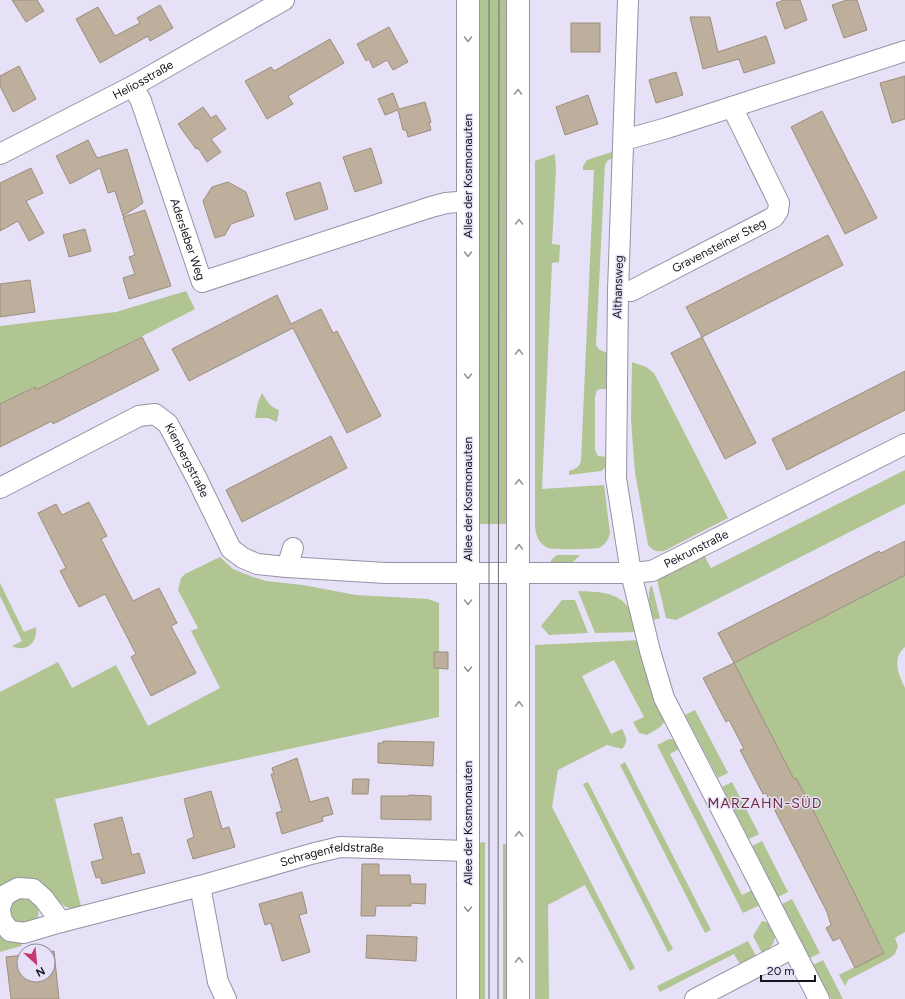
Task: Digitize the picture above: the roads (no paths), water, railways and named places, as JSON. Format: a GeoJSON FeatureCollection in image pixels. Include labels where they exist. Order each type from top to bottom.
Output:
{"type":"FeatureCollection","features":[{"type":"Feature","properties":{"kind":"main road","name":"Allee der Kosmonauten"},"geometry":{"type":"LineString","coordinates":[[468,0],[468,999]]}},
{"type":"Feature","properties":{"kind":"main road"},"geometry":{"type":"LineString","coordinates":[[518,0],[518,999]]}},
{"type":"Feature","properties":{"kind":"street","name":"Heliosstraße"},"geometry":{"type":"LineString","coordinates":[[0,154],[133,86],[284,0]]}},
{"type":"Feature","properties":{"kind":"street","name":"Althansweg"},"geometry":{"type":"LineString","coordinates":[[628,0],[618,291],[616,478],[631,573]]}},
{"type":"Feature","properties":{"kind":"street"},"geometry":{"type":"LineString","coordinates":[[624,140],[905,51]]}},
{"type":"Feature","properties":{"kind":"street","name":"Adersleber Weg"},"geometry":{"type":"LineString","coordinates":[[133,86],[141,101],[202,282],[338,242],[431,207],[469,201]]}},
{"type":"Feature","properties":{"kind":"street","name":"Gravensteiner Steg"},"geometry":{"type":"LineString","coordinates":[[618,291],[631,291],[774,217],[778,211],[779,203],[732,107]]}},
{"type":"Feature","properties":{"kind":"street","name":"Kienbergstraße"},"geometry":{"type":"LineString","coordinates":[[0,488],[139,416],[155,414],[168,424],[231,549],[243,558],[257,564],[287,567],[384,573],[468,573]]}},
{"type":"Feature","properties":{"kind":"street","name":"Pekrunstraße"},"geometry":{"type":"LineString","coordinates":[[468,573],[631,573],[652,571],[905,444]]}},
{"type":"Feature","properties":{"kind":"street"},"geometry":{"type":"LineString","coordinates":[[287,567],[293,548]]}},
{"type":"Feature","properties":{"kind":"street"},"geometry":{"type":"LineString","coordinates":[[631,573],[650,651],[664,698],[819,999]]}},
{"type":"Feature","properties":{"kind":"street","name":"Schragenfeldstraße"},"geometry":{"type":"LineString","coordinates":[[61,922],[44,899],[33,889],[18,888],[6,895],[0,908],[2,921],[10,931],[24,933],[200,886],[302,856],[340,847],[468,851]]}},
{"type":"Feature","properties":{"kind":"street"},"geometry":{"type":"LineString","coordinates":[[200,886],[218,982],[226,999]]}},
{"type":"Feature","properties":{"kind":"street"},"geometry":{"type":"LineString","coordinates":[[695,999],[793,948]]}},
{"type":"Feature","properties":{"kind":"tram line"},"geometry":{"type":"LineString","coordinates":[[489,0],[489,999]]}},
{"type":"Feature","properties":{"kind":"tram line"},"geometry":{"type":"LineString","coordinates":[[498,999],[499,0]]}},
{"type":"Feature","properties":{"kind":"district","name":"MARZAHN-SÜD"},"geometry":{"type":"Point","coordinates":[765,803]}}]}
